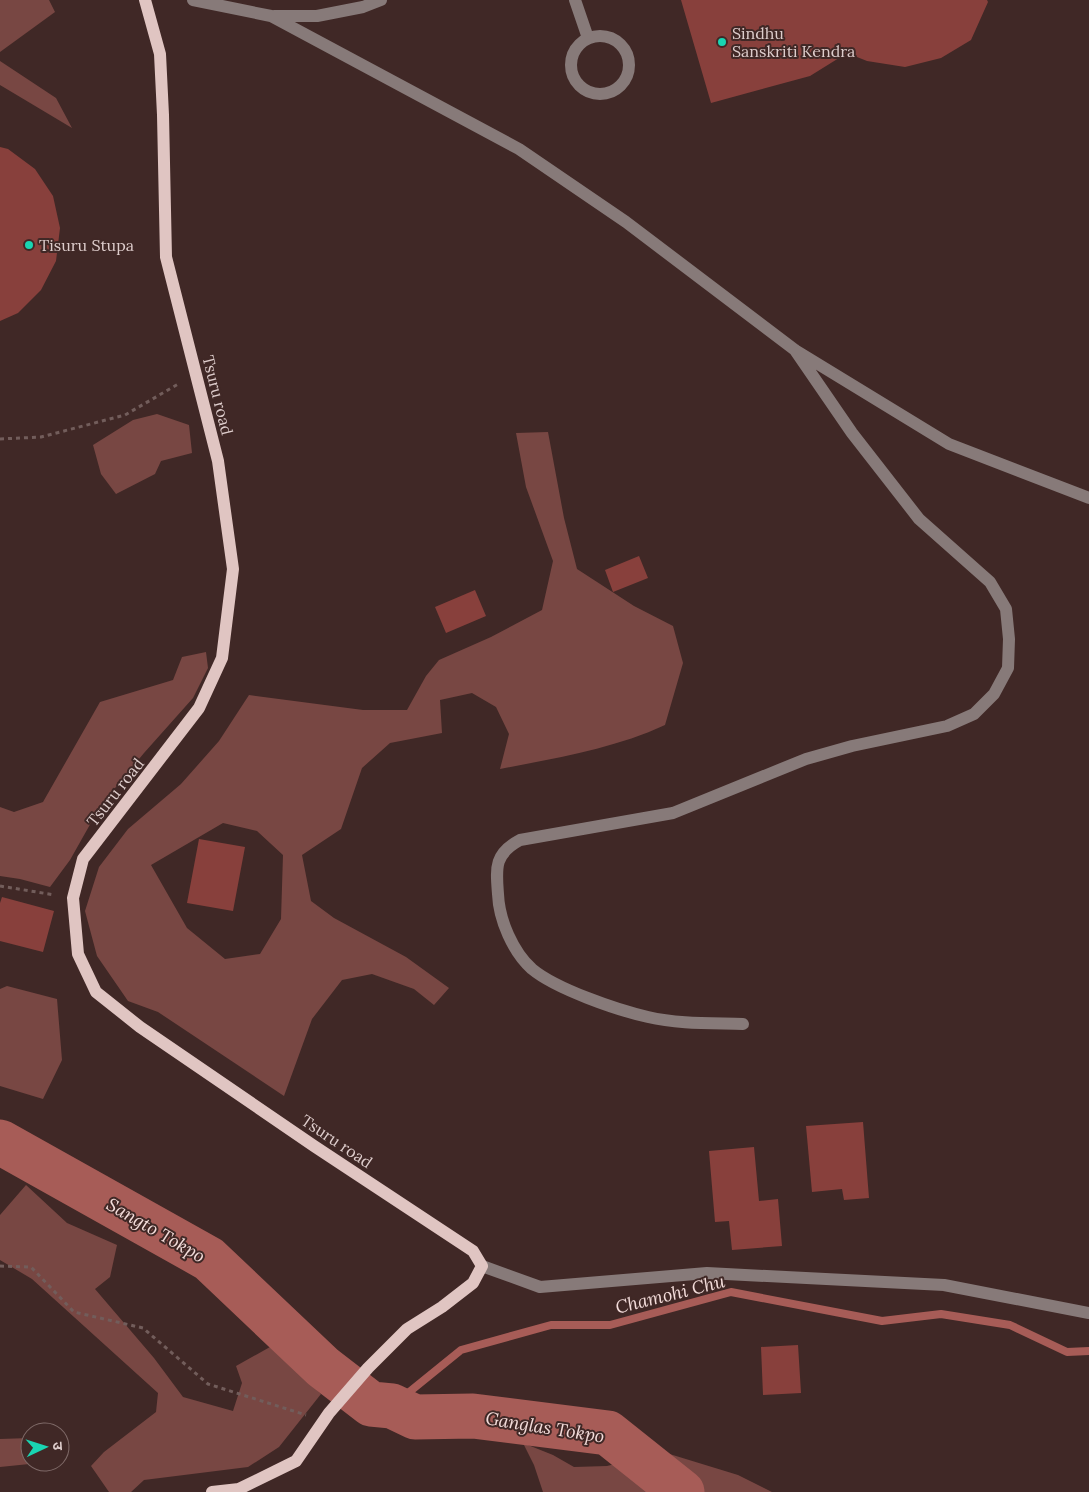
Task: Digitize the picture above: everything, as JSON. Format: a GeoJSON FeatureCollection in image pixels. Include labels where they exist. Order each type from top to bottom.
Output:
{"type":"FeatureCollection","features":[{"type":"Feature","properties":{"kind":"main road","name":"Tsuru road"},"geometry":{"type":"LineString","coordinates":[[144,0],[160,54],[166,257],[218,461],[233,569],[222,658],[199,708],[82,859],[73,898],[78,954],[96,992],[140,1027],[314,1146],[473,1251],[482,1266]]}},
{"type":"Feature","properties":{"kind":"main road"},"geometry":{"type":"LineString","coordinates":[[212,1492],[239,1489],[296,1461],[326,1417],[368,1368],[407,1329],[442,1307],[473,1283],[482,1266]]}},
{"type":"Feature","properties":{"kind":"street"},"geometry":{"type":"LineString","coordinates":[[193,0],[271,16],[317,16],[363,7],[381,0]]}},
{"type":"Feature","properties":{"kind":"street"},"geometry":{"type":"LineString","coordinates":[[575,0],[588,38]]}},
{"type":"Feature","properties":{"kind":"street"},"geometry":{"type":"LineString","coordinates":[[271,16],[519,149],[626,222],[795,350],[949,444],[1089,498]]}},
{"type":"Feature","properties":{"kind":"street"},"geometry":{"type":"LineString","coordinates":[[602,35],[614,39],[624,48],[629,60],[628,74],[622,85],[611,93],[598,95],[586,92],[575,82],[570,70],[571,57],[578,45],[588,38],[602,35]]}},
{"type":"Feature","properties":{"kind":"street"},"geometry":{"type":"LineString","coordinates":[[742,1024],[688,1022],[648,1017],[603,1004],[555,983],[532,969],[516,950],[498,904],[496,872],[499,857],[508,847],[520,840],[673,813],[806,758],[852,746],[947,726],[974,714],[994,694],[1008,668],[1009,639],[1006,609],[990,582],[919,518],[852,433],[795,350]]}},
{"type":"Feature","properties":{"kind":"street"},"geometry":{"type":"LineString","coordinates":[[482,1266],[540,1288],[707,1273],[944,1285],[1089,1313]]}},
{"type":"Feature","properties":{"kind":"path"},"geometry":{"type":"LineString","coordinates":[[0,439],[41,438],[125,414],[196,374]]}},
{"type":"Feature","properties":{"kind":"path"},"geometry":{"type":"LineString","coordinates":[[0,886],[73,898]]}},
{"type":"Feature","properties":{"kind":"path"},"geometry":{"type":"LineString","coordinates":[[0,1266],[31,1267],[74,1312],[142,1328],[208,1384],[326,1417]]}},
{"type":"Feature","properties":{"kind":"shaded area"},"geometry":{"type":"Polygon","coordinates":[[[0,0],[49,0],[55,12],[0,52],[0,0]]]}},
{"type":"Feature","properties":{"kind":"shaded area"},"geometry":{"type":"Polygon","coordinates":[[[0,61],[56,98],[72,128],[0,85],[0,61]]]}},
{"type":"Feature","properties":{"kind":"shaded area"},"geometry":{"type":"Polygon","coordinates":[[[157,414],[189,425],[192,453],[161,461],[155,474],[116,494],[101,474],[93,445],[133,420],[157,414]]]}},
{"type":"Feature","properties":{"kind":"shaded area"},"geometry":{"type":"Polygon","coordinates":[[[548,432],[564,518],[577,569],[634,606],[673,626],[683,663],[665,725],[605,747],[500,769],[509,734],[496,707],[472,693],[440,700],[442,733],[390,743],[362,768],[341,829],[302,855],[311,901],[334,918],[406,957],[449,988],[434,1005],[414,989],[372,974],[342,980],[312,1019],[284,1096],[158,1012],[128,1001],[97,956],[85,911],[99,867],[128,829],[181,784],[219,741],[249,695],[363,710],[407,710],[426,676],[439,660],[491,637],[542,610],[553,561],[526,487],[516,433],[548,432]],[[223,823],[151,865],[187,928],[225,959],[260,954],[281,919],[283,855],[257,831],[223,823]]]}},
{"type":"Feature","properties":{"kind":"shaded area"},"geometry":{"type":"Polygon","coordinates":[[[206,652],[208,668],[193,698],[101,805],[70,860],[50,887],[0,876],[0,807],[14,812],[43,802],[100,702],[173,680],[182,657],[206,652]]]}},
{"type":"Feature","properties":{"kind":"shaded area"},"geometry":{"type":"Polygon","coordinates":[[[7,986],[57,999],[62,1060],[43,1099],[0,1086],[0,989],[7,986]]]}},
{"type":"Feature","properties":{"kind":"shaded area"},"geometry":{"type":"Polygon","coordinates":[[[26,1185],[67,1223],[117,1245],[110,1277],[95,1289],[154,1358],[183,1397],[233,1411],[242,1383],[236,1366],[270,1347],[321,1394],[279,1447],[248,1467],[144,1480],[131,1492],[109,1492],[91,1466],[104,1452],[156,1412],[158,1393],[32,1279],[0,1260],[0,1215],[26,1185]]]}},
{"type":"Feature","properties":{"kind":"shaded area"},"geometry":{"type":"Polygon","coordinates":[[[20,1438],[20,1465],[0,1467],[0,1439],[20,1438]]]}},
{"type":"Feature","properties":{"kind":"shaded area"},"geometry":{"type":"Polygon","coordinates":[[[523,1443],[553,1455],[574,1467],[607,1466],[663,1452],[738,1475],[772,1492],[543,1492],[534,1465],[523,1443]]]}},
{"type":"Feature","properties":{"kind":"building"},"geometry":{"type":"Polygon","coordinates":[[[681,0],[987,0],[988,2],[971,40],[941,58],[905,67],[867,61],[847,53],[810,76],[711,103],[681,0]]]}},
{"type":"Feature","properties":{"kind":"building","name":"Tisuru Stupa"},"geometry":{"type":"Polygon","coordinates":[[[0,147],[8,149],[35,169],[53,196],[60,228],[56,261],[41,290],[18,313],[0,321],[0,147]]]}},
{"type":"Feature","properties":{"kind":"building"},"geometry":{"type":"Polygon","coordinates":[[[639,556],[648,578],[613,592],[605,570],[639,556]]]}},
{"type":"Feature","properties":{"kind":"building"},"geometry":{"type":"Polygon","coordinates":[[[475,590],[486,616],[446,633],[435,607],[475,590]]]}},
{"type":"Feature","properties":{"kind":"building"},"geometry":{"type":"Polygon","coordinates":[[[199,839],[245,847],[233,911],[187,903],[199,839]]]}},
{"type":"Feature","properties":{"kind":"building"},"geometry":{"type":"Polygon","coordinates":[[[2,897],[54,911],[43,952],[0,941],[0,903],[2,897]]]}},
{"type":"Feature","properties":{"kind":"building"},"geometry":{"type":"Polygon","coordinates":[[[863,1122],[869,1198],[844,1200],[842,1189],[812,1192],[806,1126],[863,1122]]]}},
{"type":"Feature","properties":{"kind":"building"},"geometry":{"type":"Polygon","coordinates":[[[754,1147],[759,1201],[778,1199],[782,1246],[732,1250],[729,1221],[715,1222],[709,1151],[754,1147]]]}},
{"type":"Feature","properties":{"kind":"building"},"geometry":{"type":"Polygon","coordinates":[[[798,1345],[801,1393],[763,1395],[761,1347],[798,1345]]]}},
{"type":"Feature","properties":{"kind":"waterway","name":"Sangto Tokpo"},"geometry":{"type":"LineString","coordinates":[[0,1142],[209,1259],[323,1367],[371,1404],[392,1406],[415,1417],[473,1416],[608,1433],[682,1492]]}},
{"type":"Feature","properties":{"kind":"waterway","name":"Chamohi Chu"},"geometry":{"type":"LineString","coordinates":[[392,1406],[461,1350],[551,1325],[610,1325],[731,1292],[882,1321],[941,1314],[1010,1325],[1067,1352],[1089,1351]]}},
{"type":"Feature","properties":{"kind":"place","name":"Sindhu Sanskriti Kendra"},"geometry":{"type":"Point","coordinates":[722,42]}},
{"type":"Feature","properties":{"kind":"place","name":"Tisuru Stupa"},"geometry":{"type":"Point","coordinates":[29,245]}},
{"type":"Feature","properties":{"kind":"water label","name":"Ganglas Tokpo"},"geometry":{"type":"Point","coordinates":[545,1427]}}]}
